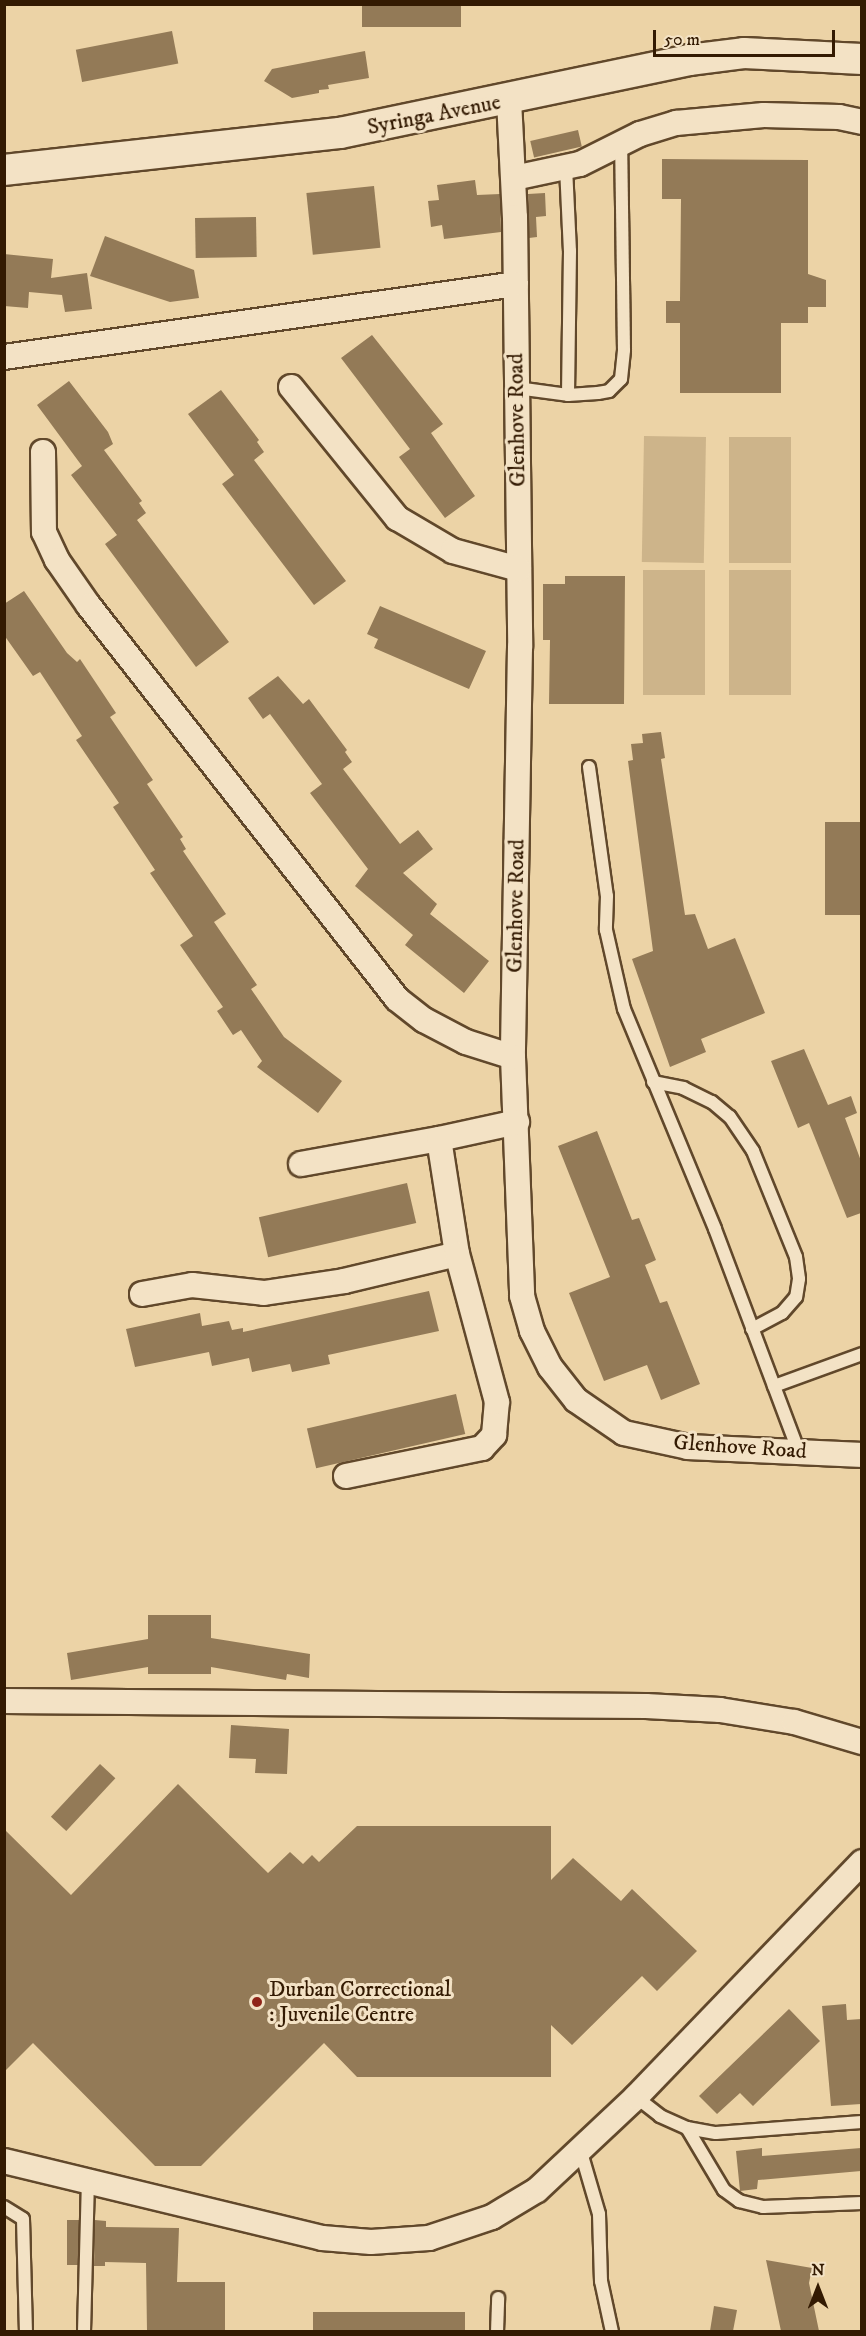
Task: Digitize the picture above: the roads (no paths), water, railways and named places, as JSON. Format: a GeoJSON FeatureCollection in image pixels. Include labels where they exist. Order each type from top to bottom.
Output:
{"type":"FeatureCollection","features":[{"type":"Feature","properties":{"kind":"street","name":"Syringa Avenue"},"geometry":{"type":"LineString","coordinates":[[4,170],[340,133],[509,100],[600,77],[744,53],[861,59]]}},
{"type":"Feature","properties":{"kind":"street","name":"Glenhove Road"},"geometry":{"type":"LineString","coordinates":[[509,100],[516,284],[519,569],[513,1057],[522,1296],[532,1332],[545,1358],[576,1400],[624,1433],[688,1447],[861,1455]]}},
{"type":"Feature","properties":{"kind":"street"},"geometry":{"type":"LineString","coordinates":[[513,178],[566,167],[598,156],[621,143],[676,123],[753,116],[839,117],[861,122]]}},
{"type":"Feature","properties":{"kind":"street"},"geometry":{"type":"LineString","coordinates":[[4,357],[516,284]]}},
{"type":"Feature","properties":{"kind":"street"},"geometry":{"type":"LineString","coordinates":[[291,387],[398,518],[453,551],[519,569]]}},
{"type":"Feature","properties":{"kind":"street"},"geometry":{"type":"LineString","coordinates":[[43,452],[44,532],[57,560],[89,606],[397,999],[424,1020],[466,1042],[513,1057]]}},
{"type":"Feature","properties":{"kind":"street"},"geometry":{"type":"LineString","coordinates":[[301,1164],[517,1122]]}},
{"type":"Feature","properties":{"kind":"street"},"geometry":{"type":"LineString","coordinates":[[346,1476],[482,1448],[494,1435],[497,1402],[457,1254],[439,1139]]}},
{"type":"Feature","properties":{"kind":"street"},"geometry":{"type":"LineString","coordinates":[[142,1294],[192,1285],[264,1293],[344,1281],[457,1254]]}},
{"type":"Feature","properties":{"kind":"street"},"geometry":{"type":"LineString","coordinates":[[4,1701],[646,1706],[720,1710],[794,1722],[861,1742]]}},
{"type":"Feature","properties":{"kind":"street"},"geometry":{"type":"LineString","coordinates":[[4,2161],[322,2238],[371,2242],[429,2238],[492,2217],[537,2190],[636,2097],[861,1862]]}},
{"type":"Feature","properties":{"kind":"lane"},"geometry":{"type":"LineString","coordinates":[[517,388],[568,395],[609,391],[621,379],[624,350],[621,143]]}},
{"type":"Feature","properties":{"kind":"lane"},"geometry":{"type":"LineString","coordinates":[[566,167],[570,251],[568,395]]}},
{"type":"Feature","properties":{"kind":"lane"},"geometry":{"type":"LineString","coordinates":[[589,767],[611,959],[624,1010],[752,1329],[799,1453]]}},
{"type":"Feature","properties":{"kind":"lane"},"geometry":{"type":"LineString","coordinates":[[653,1082],[683,1088],[712,1102],[730,1117],[757,1161],[796,1257],[800,1279],[796,1297],[782,1313],[752,1329]]}},
{"type":"Feature","properties":{"kind":"lane"},"geometry":{"type":"LineString","coordinates":[[774,1386],[861,1354]]}},
{"type":"Feature","properties":{"kind":"lane"},"geometry":{"type":"LineString","coordinates":[[636,2097],[660,2116],[687,2128],[716,2133],[755,2132],[861,2122]]}},
{"type":"Feature","properties":{"kind":"lane"},"geometry":{"type":"LineString","coordinates":[[687,2128],[724,2190],[739,2201],[763,2207],[861,2203]]}},
{"type":"Feature","properties":{"kind":"lane"},"geometry":{"type":"LineString","coordinates":[[580,2149],[599,2214],[601,2281],[612,2331]]}},
{"type":"Feature","properties":{"kind":"lane"},"geometry":{"type":"LineString","coordinates":[[84,2331],[88,2182]]}},
{"type":"Feature","properties":{"kind":"lane"},"geometry":{"type":"LineString","coordinates":[[4,2207],[23,2219],[26,2331]]}},
{"type":"Feature","properties":{"kind":"lane"},"geometry":{"type":"LineString","coordinates":[[497,2331],[498,2298]]}},
{"type":"Feature","properties":{"kind":"place","name":"Durban Correctional : Juvenile Centre"},"geometry":{"type":"Point","coordinates":[257,2002]}}]}
